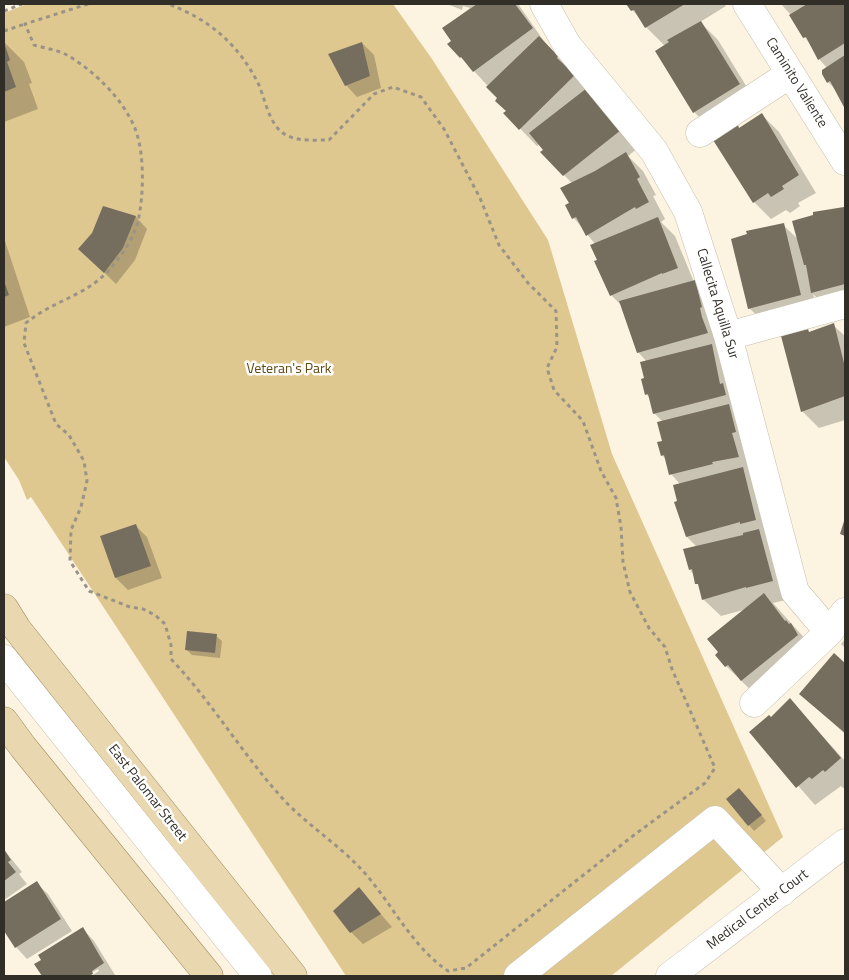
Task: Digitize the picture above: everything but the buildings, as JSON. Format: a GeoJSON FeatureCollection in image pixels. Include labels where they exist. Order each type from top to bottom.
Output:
{"type":"FeatureCollection","features":[{"type":"Feature","properties":{"kind":"main road","name":"East Palomar Street"},"geometry":{"type":"LineString","coordinates":[[4,608],[17,629],[293,976]]}},
{"type":"Feature","properties":{"kind":"main road"},"geometry":{"type":"LineString","coordinates":[[4,721],[23,748],[209,976]]}},
{"type":"Feature","properties":{"kind":"street","name":"Callecita Aquilla Sur"},"geometry":{"type":"LineString","coordinates":[[544,4],[568,45],[654,151],[688,212],[728,336],[795,592],[837,622]]}},
{"type":"Feature","properties":{"kind":"street","name":"Caminito Valiente"},"geometry":{"type":"LineString","coordinates":[[747,4],[845,161]]}},
{"type":"Feature","properties":{"kind":"street"},"geometry":{"type":"LineString","coordinates":[[700,133],[790,74]]}},
{"type":"Feature","properties":{"kind":"street"},"geometry":{"type":"LineString","coordinates":[[728,336],[845,304]]}},
{"type":"Feature","properties":{"kind":"street"},"geometry":{"type":"LineString","coordinates":[[754,703],[837,622]]}},
{"type":"Feature","properties":{"kind":"street"},"geometry":{"type":"LineString","coordinates":[[4,659],[258,976]]}},
{"type":"Feature","properties":{"kind":"street"},"geometry":{"type":"LineString","coordinates":[[518,976],[715,820],[782,892]]}},
{"type":"Feature","properties":{"kind":"street","name":"Medical Center Court"},"geometry":{"type":"LineString","coordinates":[[670,976],[845,843]]}},
{"type":"Feature","properties":{"kind":"path"},"geometry":{"type":"LineString","coordinates":[[4,11],[22,4]]}},
{"type":"Feature","properties":{"kind":"path"},"geometry":{"type":"LineString","coordinates":[[4,31],[88,4]]}},
{"type":"Feature","properties":{"kind":"path"},"geometry":{"type":"LineString","coordinates":[[25,24],[34,45],[65,54],[102,82],[117,100],[135,127],[142,171],[138,222],[125,249],[111,268],[100,280],[82,292],[35,315],[26,323],[24,343],[56,424],[69,435],[84,462],[88,482],[81,507],[71,530],[70,561],[89,591],[130,607],[143,609],[155,615],[165,624],[171,644],[171,659],[283,799],[317,831],[342,849],[364,872],[431,959],[448,971],[466,968],[634,835],[704,783],[715,768],[672,669],[665,648],[649,628],[630,592],[623,562],[621,527],[616,498],[601,471],[584,421],[554,390],[547,368],[558,347],[556,311],[528,283],[498,245],[480,198],[438,121],[421,98],[393,87],[374,94],[329,140],[296,140],[276,127],[258,84],[239,51],[192,12],[168,4]]}},
{"type":"Feature","properties":{"kind":"green space","name":"Veteran's Park"},"geometry":{"type":"Polygon","coordinates":[[[27,4],[393,4],[432,59],[548,240],[612,454],[783,837],[611,976],[346,976],[31,497],[27,500],[19,480],[4,457],[4,13],[27,4]]]}}]}
